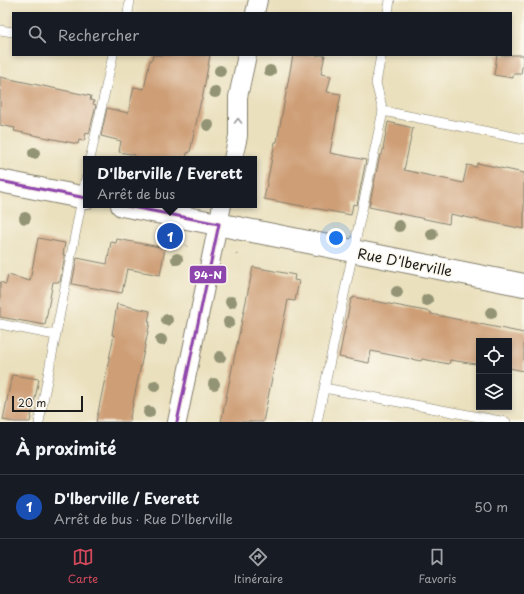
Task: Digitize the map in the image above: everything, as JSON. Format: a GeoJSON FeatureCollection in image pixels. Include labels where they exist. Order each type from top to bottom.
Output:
{"type":"FeatureCollection","features":[{"type":"Feature","properties":{"kind":"main road"},"geometry":{"type":"LineString","coordinates":[[0,181],[83,191]]}},
{"type":"Feature","properties":{"kind":"main road","name":"Rue D'Iberville"},"geometry":{"type":"LineString","coordinates":[[155,208],[221,214],[353,251],[524,285]]}},
{"type":"Feature","properties":{"kind":"street"},"geometry":{"type":"LineString","coordinates":[[255,12],[258,0]]}},
{"type":"Feature","properties":{"kind":"street"},"geometry":{"type":"LineString","coordinates":[[234,156],[238,136],[238,97],[247,56]]}},
{"type":"Feature","properties":{"kind":"street"},"geometry":{"type":"LineString","coordinates":[[177,422],[221,214]]}},
{"type":"Feature","properties":{"kind":"lane"},"geometry":{"type":"LineString","coordinates":[[128,12],[130,0]]}},
{"type":"Feature","properties":{"kind":"lane"},"geometry":{"type":"LineString","coordinates":[[388,12],[390,0]]}},
{"type":"Feature","properties":{"kind":"lane"},"geometry":{"type":"LineString","coordinates":[[0,30],[12,32]]}},
{"type":"Feature","properties":{"kind":"lane"},"geometry":{"type":"LineString","coordinates":[[91,156],[113,56]]}},
{"type":"Feature","properties":{"kind":"lane"},"geometry":{"type":"LineString","coordinates":[[317,422],[383,111],[376,83],[381,56]]}},
{"type":"Feature","properties":{"kind":"lane"},"geometry":{"type":"LineString","coordinates":[[383,111],[524,139]]}},
{"type":"Feature","properties":{"kind":"lane"},"geometry":{"type":"LineString","coordinates":[[38,422],[83,201]]}},
{"type":"Feature","properties":{"kind":"lane"},"geometry":{"type":"LineString","coordinates":[[0,324],[55,334]]}},
{"type":"Feature","properties":{"kind":"lane"},"geometry":{"type":"LineString","coordinates":[[324,388],[506,422]]}},
{"type":"Feature","properties":{"kind":"building"},"geometry":{"type":"Polygon","coordinates":[[[524,55],[521,74],[513,74],[513,78],[494,75],[497,56],[524,55]]]}},
{"type":"Feature","properties":{"kind":"building"},"geometry":{"type":"Polygon","coordinates":[[[153,56],[210,56],[202,100],[190,152],[187,153],[186,156],[135,156],[119,152],[121,141],[101,136],[107,108],[128,113],[134,87],[144,89],[150,60],[152,60],[153,56]]]}},
{"type":"Feature","properties":{"kind":"building"},"geometry":{"type":"Polygon","coordinates":[[[293,56],[325,56],[321,74],[331,76],[327,92],[341,94],[330,153],[366,160],[357,205],[353,204],[351,215],[264,199],[275,142],[277,142],[293,56]]]}},
{"type":"Feature","properties":{"kind":"building"},"geometry":{"type":"Polygon","coordinates":[[[0,77],[91,96],[90,100],[94,101],[93,104],[96,105],[89,134],[86,133],[84,141],[79,140],[78,144],[14,131],[15,128],[0,125],[0,77]]]}},
{"type":"Feature","properties":{"kind":"building"},"geometry":{"type":"Polygon","coordinates":[[[388,122],[413,128],[404,170],[463,183],[467,165],[476,167],[477,163],[524,173],[524,229],[450,214],[449,224],[369,207],[380,155],[382,155],[388,122]]]}},
{"type":"Feature","properties":{"kind":"building"},"geometry":{"type":"Polygon","coordinates":[[[38,238],[65,243],[63,255],[65,255],[60,282],[53,282],[45,325],[0,317],[0,282],[6,284],[8,275],[30,281],[38,238]]]}},
{"type":"Feature","properties":{"kind":"building"},"geometry":{"type":"Polygon","coordinates":[[[117,239],[165,248],[160,275],[127,269],[122,293],[72,284],[77,258],[107,264],[111,242],[116,243],[117,239]]]}},
{"type":"Feature","properties":{"kind":"building"},"geometry":{"type":"Polygon","coordinates":[[[253,267],[295,275],[294,280],[299,281],[295,301],[288,300],[263,422],[221,422],[253,267]]]}},
{"type":"Feature","properties":{"kind":"building"},"geometry":{"type":"Polygon","coordinates":[[[353,297],[431,312],[431,314],[524,333],[524,371],[512,369],[512,338],[476,338],[476,364],[450,360],[449,364],[422,359],[421,361],[371,351],[369,363],[339,357],[351,299],[353,299],[353,297]]]}},
{"type":"Feature","properties":{"kind":"building"},"geometry":{"type":"Polygon","coordinates":[[[117,304],[150,311],[148,322],[150,322],[129,422],[96,422],[114,335],[112,335],[117,304]]]}},
{"type":"Feature","properties":{"kind":"building"},"geometry":{"type":"Polygon","coordinates":[[[12,375],[39,379],[30,422],[3,420],[12,375]]]}},
{"type":"Feature","properties":{"kind":"transit line","name":"94-N"},"geometry":{"type":"LineString","coordinates":[[0,181],[83,197]]}},
{"type":"Feature","properties":{"kind":"transit line","name":"94-N"},"geometry":{"type":"LineString","coordinates":[[137,208],[219,224],[177,422]]}},
{"type":"Feature","properties":{"kind":"place","name":"D'Iberville / Everett"},"geometry":{"type":"Point","coordinates":[170,236]}}]}
